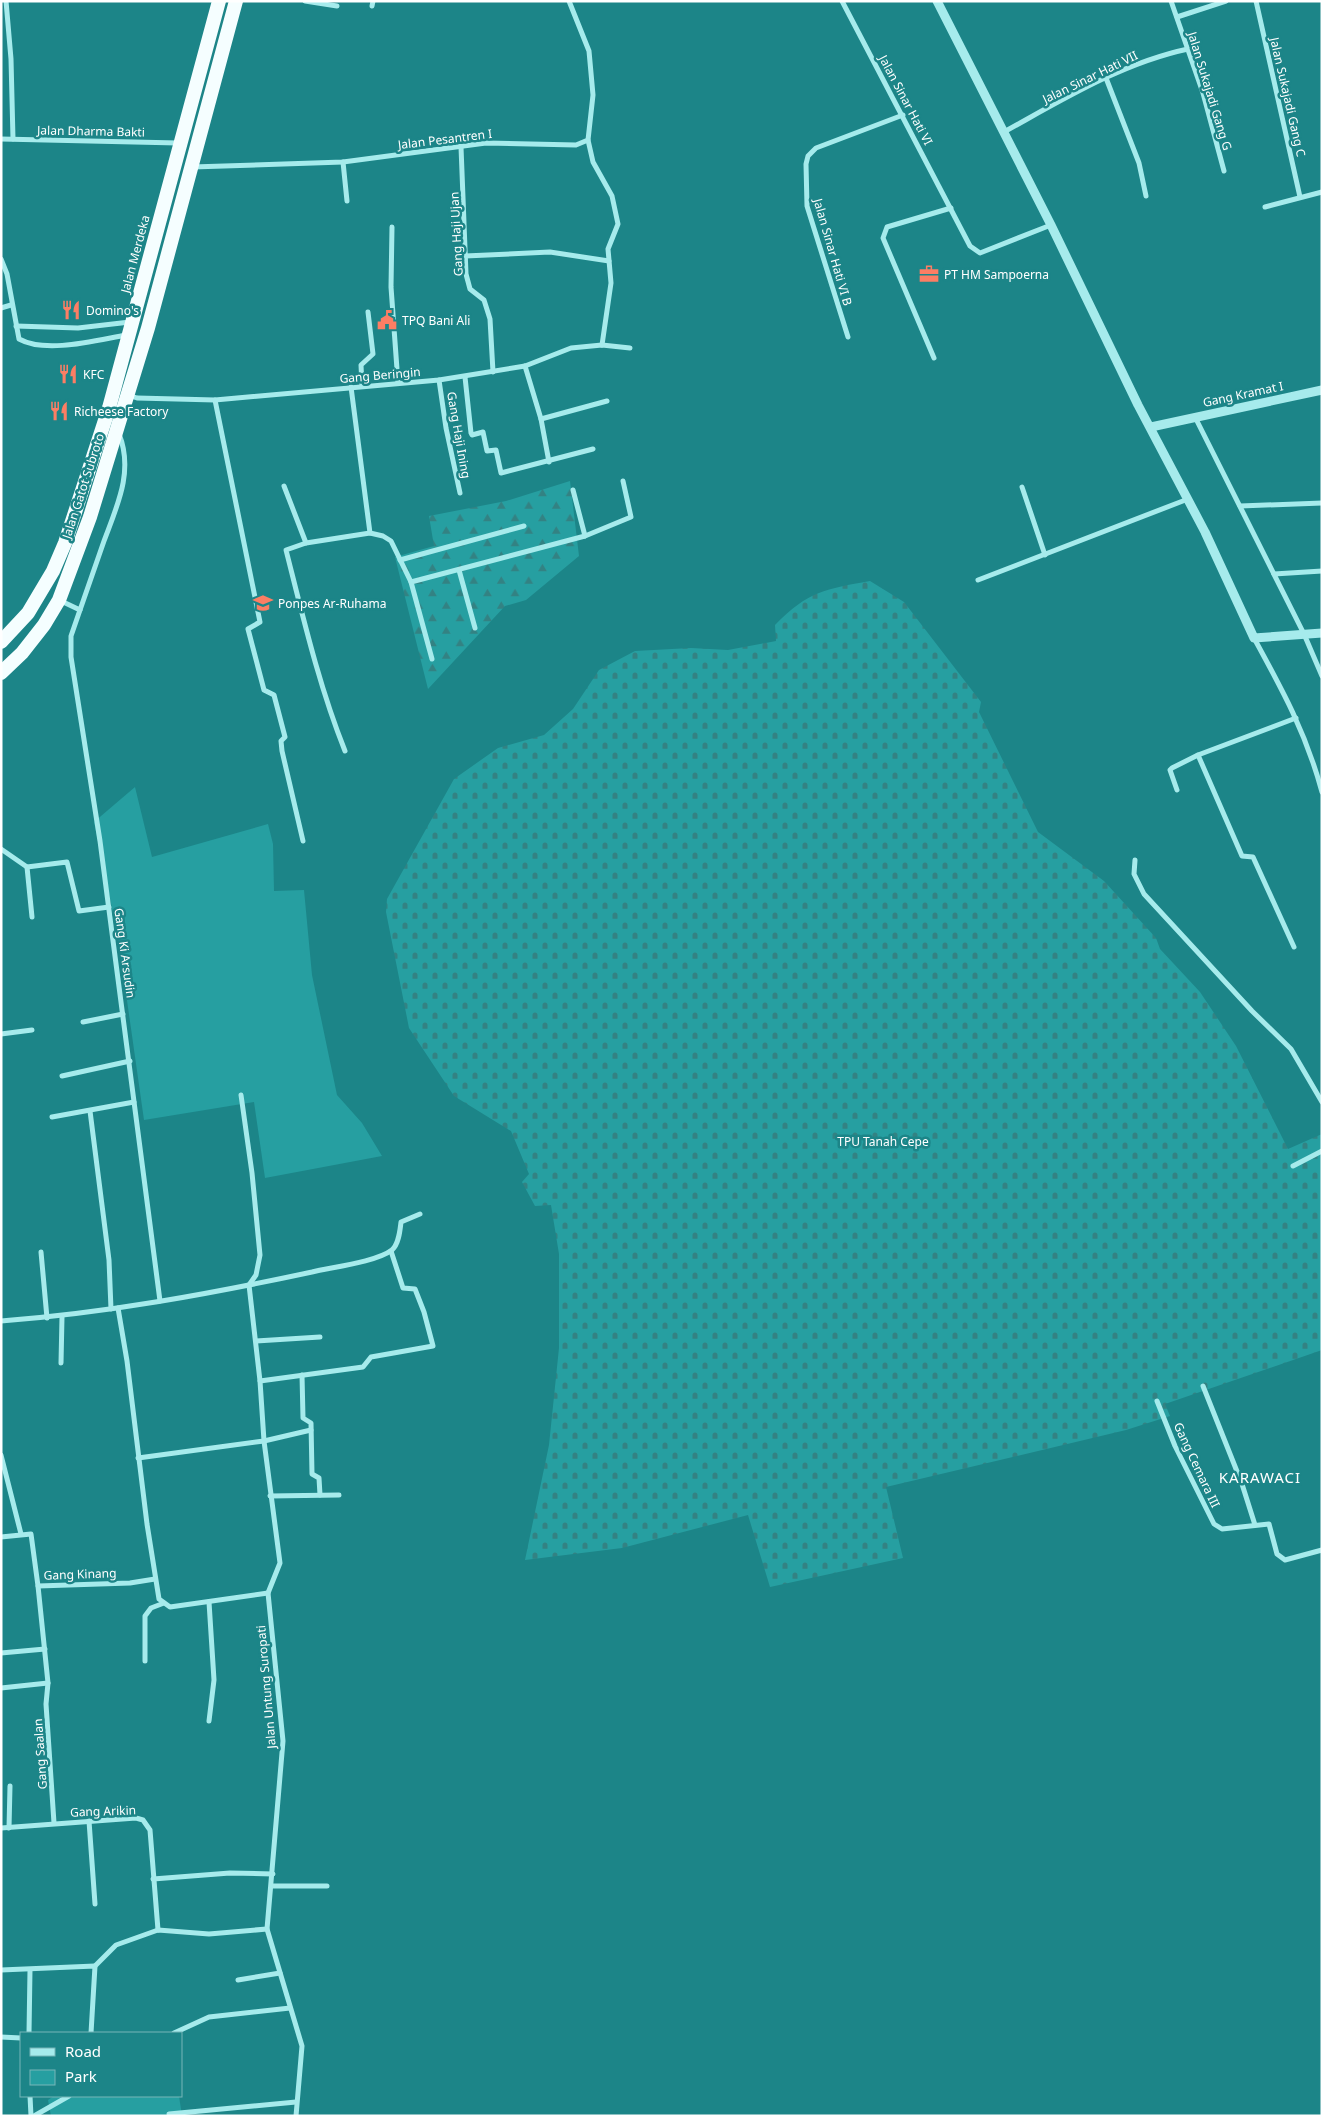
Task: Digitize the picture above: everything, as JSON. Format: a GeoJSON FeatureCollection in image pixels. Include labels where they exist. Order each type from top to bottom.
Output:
{"type":"FeatureCollection","features":[{"type":"Feature","properties":{"kind":"highway","name":"Jalan Merdeka"},"geometry":{"type":"LineString","coordinates":[[1,642],[28,613],[53,571],[65,543],[114,389],[219,1]]}},
{"type":"Feature","properties":{"kind":"highway","name":"Jalan Gatot Subroto"},"geometry":{"type":"LineString","coordinates":[[1,673],[22,653],[44,625],[59,600],[90,517],[128,395],[236,1]]}},
{"type":"Feature","properties":{"kind":"highway"},"geometry":{"type":"LineString","coordinates":[[114,389],[128,395]]}},
{"type":"Feature","properties":{"kind":"street"},"geometry":{"type":"LineString","coordinates":[[6,1],[11,59],[13,139]]}},
{"type":"Feature","properties":{"kind":"street"},"geometry":{"type":"LineString","coordinates":[[305,1],[337,6]]}},
{"type":"Feature","properties":{"kind":"street"},"geometry":{"type":"LineString","coordinates":[[569,1],[588,51],[594,95],[588,140],[592,162],[612,196],[618,224],[608,249],[611,283],[602,345]]}},
{"type":"Feature","properties":{"kind":"street","name":"Jalan Sinar Hati VI"},"geometry":{"type":"LineString","coordinates":[[842,1],[970,246],[980,253],[1051,225]]}},
{"type":"Feature","properties":{"kind":"street"},"geometry":{"type":"LineString","coordinates":[[937,1],[1188,499],[1254,638],[1296,718],[1313,760],[1322,792]]}},
{"type":"Feature","properties":{"kind":"street","name":"Jalan Sukajadi Gang G"},"geometry":{"type":"LineString","coordinates":[[1171,1],[1207,107],[1224,170]]}},
{"type":"Feature","properties":{"kind":"street"},"geometry":{"type":"LineString","coordinates":[[1177,17],[1226,1]]}},
{"type":"Feature","properties":{"kind":"street","name":"Jalan Sukajadi Gang C"},"geometry":{"type":"LineString","coordinates":[[1256,1],[1300,197]]}},
{"type":"Feature","properties":{"kind":"street","name":"Jalan Sinar Hati VII"},"geometry":{"type":"LineString","coordinates":[[1004,132],[1106,78],[1165,54],[1188,49]]}},
{"type":"Feature","properties":{"kind":"street"},"geometry":{"type":"LineString","coordinates":[[1106,78],[1139,163],[1146,196]]}},
{"type":"Feature","properties":{"kind":"street","name":"Jalan Sinar Hati VI B"},"geometry":{"type":"LineString","coordinates":[[848,337],[807,206],[806,164],[808,156],[816,148],[902,115]]}},
{"type":"Feature","properties":{"kind":"street","name":"Jalan Dharma Bakti"},"geometry":{"type":"LineString","coordinates":[[1,139],[181,143]]}},
{"type":"Feature","properties":{"kind":"street","name":"Jalan Pesantren I"},"geometry":{"type":"LineString","coordinates":[[192,167],[343,162],[486,143],[576,145],[588,140]]}},
{"type":"Feature","properties":{"kind":"street","name":"Gang Haji Ujan"},"geometry":{"type":"LineString","coordinates":[[461,147],[466,274],[470,289],[484,300],[490,319],[493,372]]}},
{"type":"Feature","properties":{"kind":"street"},"geometry":{"type":"LineString","coordinates":[[343,162],[347,201]]}},
{"type":"Feature","properties":{"kind":"street"},"geometry":{"type":"LineString","coordinates":[[1265,207],[1322,192]]}},
{"type":"Feature","properties":{"kind":"street"},"geometry":{"type":"LineString","coordinates":[[934,358],[883,238],[887,227],[951,208]]}},
{"type":"Feature","properties":{"kind":"street"},"geometry":{"type":"LineString","coordinates":[[392,227],[391,287],[398,383]]}},
{"type":"Feature","properties":{"kind":"street"},"geometry":{"type":"LineString","coordinates":[[465,256],[550,252],[609,260]]}},
{"type":"Feature","properties":{"kind":"street"},"geometry":{"type":"LineString","coordinates":[[1,259],[7,274],[11,305],[19,339],[27,344],[54,345],[130,328]]}},
{"type":"Feature","properties":{"kind":"street"},"geometry":{"type":"LineString","coordinates":[[1,308],[11,305]]}},
{"type":"Feature","properties":{"kind":"street"},"geometry":{"type":"LineString","coordinates":[[362,386],[361,365],[373,354],[368,312]]}},
{"type":"Feature","properties":{"kind":"street"},"geometry":{"type":"LineString","coordinates":[[16,326],[130,328]]}},
{"type":"Feature","properties":{"kind":"street","name":"Gang Beringin"},"geometry":{"type":"LineString","coordinates":[[128,395],[137,398],[215,400],[351,386],[439,380],[526,366],[571,348],[602,345],[630,348]]}},
{"type":"Feature","properties":{"kind":"street"},"geometry":{"type":"LineString","coordinates":[[526,366],[541,419],[549,462]]}},
{"type":"Feature","properties":{"kind":"street"},"geometry":{"type":"LineString","coordinates":[[465,377],[471,433],[472,435],[483,432],[487,451],[496,450],[500,473],[593,450]]}},
{"type":"Feature","properties":{"kind":"street","name":"Gang Haji Ining"},"geometry":{"type":"LineString","coordinates":[[439,380],[446,428],[460,493]]}},
{"type":"Feature","properties":{"kind":"street"},"geometry":{"type":"LineString","coordinates":[[351,386],[370,533]]}},
{"type":"Feature","properties":{"kind":"street","name":"Gang Kramat I"},"geometry":{"type":"LineString","coordinates":[[1151,426],[1322,390]]}},
{"type":"Feature","properties":{"kind":"street"},"geometry":{"type":"LineString","coordinates":[[215,400],[260,622],[248,629],[264,690],[274,695],[285,737],[280,742],[303,841]]}},
{"type":"Feature","properties":{"kind":"street"},"geometry":{"type":"LineString","coordinates":[[541,419],[607,401]]}},
{"type":"Feature","properties":{"kind":"street"},"geometry":{"type":"LineString","coordinates":[[1195,418],[1304,634],[1322,676]]}},
{"type":"Feature","properties":{"kind":"street","name":"Gang Ki Arsudin"},"geometry":{"type":"LineString","coordinates":[[117,431],[124,450],[126,464],[123,489],[71,636],[71,657],[109,907],[160,1301]]}},
{"type":"Feature","properties":{"kind":"street"},"geometry":{"type":"LineString","coordinates":[[411,582],[585,536],[631,517],[623,481]]}},
{"type":"Feature","properties":{"kind":"street"},"geometry":{"type":"LineString","coordinates":[[284,486],[306,543]]}},
{"type":"Feature","properties":{"kind":"street"},"geometry":{"type":"LineString","coordinates":[[1022,487],[1045,555]]}},
{"type":"Feature","properties":{"kind":"street"},"geometry":{"type":"LineString","coordinates":[[573,490],[585,536]]}},
{"type":"Feature","properties":{"kind":"street"},"geometry":{"type":"LineString","coordinates":[[978,580],[1188,499]]}},
{"type":"Feature","properties":{"kind":"street"},"geometry":{"type":"LineString","coordinates":[[1240,506],[1322,503]]}},
{"type":"Feature","properties":{"kind":"street"},"geometry":{"type":"LineString","coordinates":[[400,560],[524,526]]}},
{"type":"Feature","properties":{"kind":"street"},"geometry":{"type":"LineString","coordinates":[[345,751],[308,638],[286,550],[306,543],[370,533],[391,540],[411,582],[432,659]]}},
{"type":"Feature","properties":{"kind":"street"},"geometry":{"type":"LineString","coordinates":[[459,570],[475,628]]}},
{"type":"Feature","properties":{"kind":"street"},"geometry":{"type":"LineString","coordinates":[[1274,574],[1322,571]]}},
{"type":"Feature","properties":{"kind":"street"},"geometry":{"type":"LineString","coordinates":[[59,600],[80,610]]}},
{"type":"Feature","properties":{"kind":"street"},"geometry":{"type":"LineString","coordinates":[[1254,638],[1322,633]]}},
{"type":"Feature","properties":{"kind":"street"},"geometry":{"type":"LineString","coordinates":[[1177,790],[1171,768],[1198,755],[1296,718]]}},
{"type":"Feature","properties":{"kind":"street"},"geometry":{"type":"LineString","coordinates":[[1198,755],[1242,856],[1252,857],[1294,947]]}},
{"type":"Feature","properties":{"kind":"street"},"geometry":{"type":"LineString","coordinates":[[1,849],[27,867],[67,862],[79,911],[109,907]]}},
{"type":"Feature","properties":{"kind":"street"},"geometry":{"type":"LineString","coordinates":[[1135,860],[1134,874],[1144,894],[1252,1011],[1291,1049],[1322,1102]]}},
{"type":"Feature","properties":{"kind":"street"},"geometry":{"type":"LineString","coordinates":[[27,867],[32,917]]}},
{"type":"Feature","properties":{"kind":"street"},"geometry":{"type":"LineString","coordinates":[[83,1022],[123,1014]]}},
{"type":"Feature","properties":{"kind":"street"},"geometry":{"type":"LineString","coordinates":[[1,1034],[32,1030]]}},
{"type":"Feature","properties":{"kind":"street"},"geometry":{"type":"LineString","coordinates":[[62,1076],[130,1061]]}},
{"type":"Feature","properties":{"kind":"street"},"geometry":{"type":"LineString","coordinates":[[241,1095],[252,1173],[260,1254],[256,1275],[249,1285]]}},
{"type":"Feature","properties":{"kind":"street"},"geometry":{"type":"LineString","coordinates":[[52,1117],[134,1102]]}},
{"type":"Feature","properties":{"kind":"street"},"geometry":{"type":"LineString","coordinates":[[90,1111],[108,1260],[111,1310]]}},
{"type":"Feature","properties":{"kind":"street"},"geometry":{"type":"LineString","coordinates":[[1293,1166],[1322,1152]]}},
{"type":"Feature","properties":{"kind":"street"},"geometry":{"type":"LineString","coordinates":[[1,1321],[62,1317],[111,1310],[249,1285],[366,1260],[391,1251],[396,1246],[402,1222],[420,1214]]}},
{"type":"Feature","properties":{"kind":"street"},"geometry":{"type":"LineString","coordinates":[[260,1381],[363,1367],[371,1358],[433,1346],[424,1312],[415,1289],[402,1288],[391,1251]]}},
{"type":"Feature","properties":{"kind":"street"},"geometry":{"type":"LineString","coordinates":[[41,1252],[47,1318]]}},
{"type":"Feature","properties":{"kind":"street","name":"Jalan Untung Suropati"},"geometry":{"type":"LineString","coordinates":[[249,1285],[270,1496],[280,1563],[268,1593],[283,1741],[267,1929],[302,2046],[296,2116]]}},
{"type":"Feature","properties":{"kind":"street"},"geometry":{"type":"LineString","coordinates":[[118,1308],[127,1361],[138,1458],[158,1599],[170,1607],[268,1593]]}},
{"type":"Feature","properties":{"kind":"street"},"geometry":{"type":"LineString","coordinates":[[61,1363],[62,1317]]}},
{"type":"Feature","properties":{"kind":"street"},"geometry":{"type":"LineString","coordinates":[[256,1341],[320,1337]]}},
{"type":"Feature","properties":{"kind":"street"},"geometry":{"type":"LineString","coordinates":[[302,1375],[302,1418],[310,1422],[312,1474],[319,1478],[320,1494]]}},
{"type":"Feature","properties":{"kind":"street"},"geometry":{"type":"LineString","coordinates":[[1203,1386],[1242,1484],[1255,1526],[1269,1524],[1278,1554],[1286,1560],[1322,1550]]}},
{"type":"Feature","properties":{"kind":"street","name":"Gang Cemara III"},"geometry":{"type":"LineString","coordinates":[[1157,1401],[1175,1446],[1214,1524],[1222,1529],[1255,1526]]}},
{"type":"Feature","properties":{"kind":"street"},"geometry":{"type":"LineString","coordinates":[[138,1458],[264,1441],[311,1430]]}},
{"type":"Feature","properties":{"kind":"street"},"geometry":{"type":"LineString","coordinates":[[1,1455],[21,1534],[1,1537]]}},
{"type":"Feature","properties":{"kind":"street"},"geometry":{"type":"LineString","coordinates":[[270,1496],[339,1495]]}},
{"type":"Feature","properties":{"kind":"street","name":"Gang Kinang"},"geometry":{"type":"LineString","coordinates":[[21,1534],[29,1533],[32,1536],[38,1586],[130,1583],[155,1579]]}},
{"type":"Feature","properties":{"kind":"street","name":"Gang Saalan"},"geometry":{"type":"LineString","coordinates":[[38,1586],[48,1683],[46,1704],[54,1823]]}},
{"type":"Feature","properties":{"kind":"street"},"geometry":{"type":"LineString","coordinates":[[209,1602],[214,1680],[209,1721]]}},
{"type":"Feature","properties":{"kind":"street"},"geometry":{"type":"LineString","coordinates":[[144,1661],[145,1616],[151,1608],[164,1603]]}},
{"type":"Feature","properties":{"kind":"street"},"geometry":{"type":"LineString","coordinates":[[1,1653],[45,1649]]}},
{"type":"Feature","properties":{"kind":"street"},"geometry":{"type":"LineString","coordinates":[[1,1688],[48,1683]]}},
{"type":"Feature","properties":{"kind":"street"},"geometry":{"type":"LineString","coordinates":[[9,1828],[10,1786]]}},
{"type":"Feature","properties":{"kind":"street","name":"Gang Arikin"},"geometry":{"type":"LineString","coordinates":[[1,1828],[136,1818],[143,1820],[150,1830],[158,1930]]}},
{"type":"Feature","properties":{"kind":"street"},"geometry":{"type":"LineString","coordinates":[[89,1821],[95,1904]]}},
{"type":"Feature","properties":{"kind":"street"},"geometry":{"type":"LineString","coordinates":[[153,1880],[230,1873],[273,1874]]}},
{"type":"Feature","properties":{"kind":"street"},"geometry":{"type":"LineString","coordinates":[[272,1886],[326,1886]]}},
{"type":"Feature","properties":{"kind":"street"},"geometry":{"type":"LineString","coordinates":[[1,1970],[95,1966],[116,1946],[158,1930],[209,1934],[267,1929]]}},
{"type":"Feature","properties":{"kind":"street"},"geometry":{"type":"LineString","coordinates":[[91,2032],[95,1966]]}},
{"type":"Feature","properties":{"kind":"street"},"geometry":{"type":"LineString","coordinates":[[29,2032],[30,1970]]}},
{"type":"Feature","properties":{"kind":"street"},"geometry":{"type":"LineString","coordinates":[[238,1980],[280,1973]]}},
{"type":"Feature","properties":{"kind":"street"},"geometry":{"type":"LineString","coordinates":[[176,2032],[213,2016],[290,2008]]}},
{"type":"Feature","properties":{"kind":"street"},"geometry":{"type":"LineString","coordinates":[[1,2037],[20,2038]]}},
{"type":"Feature","properties":{"kind":"street"},"geometry":{"type":"LineString","coordinates":[[30,2097],[32,2116],[68,2097]]}},
{"type":"Feature","properties":{"kind":"street"},"geometry":{"type":"LineString","coordinates":[[169,2114],[296,2102]]}},
{"type":"Feature","properties":{"kind":"green space"},"geometry":{"type":"Polygon","coordinates":[[[570,481],[579,556],[526,600],[505,606],[428,689],[395,557],[434,546],[429,516],[506,501],[570,481]]]}},
{"type":"Feature","properties":{"kind":"green space","name":"TPU Tanah Cepe"},"geometry":{"type":"Polygon","coordinates":[[[870,581],[904,602],[981,702],[979,712],[1038,832],[1104,881],[1156,938],[1160,949],[1200,992],[1236,1046],[1288,1149],[1322,1134],[1322,1350],[1165,1404],[1170,1416],[1126,1430],[886,1487],[903,1558],[770,1587],[748,1515],[622,1548],[525,1560],[549,1445],[559,1348],[559,1254],[551,1205],[535,1206],[522,1182],[529,1174],[511,1131],[454,1096],[409,1028],[386,912],[387,899],[454,779],[498,748],[544,735],[573,709],[599,670],[635,651],[691,648],[728,650],[776,641],[775,625],[808,598],[829,589],[870,581]]]}},
{"type":"Feature","properties":{"kind":"green space"},"geometry":{"type":"Polygon","coordinates":[[[135,787],[152,857],[268,824],[273,844],[274,891],[304,890],[312,975],[337,1095],[362,1123],[382,1156],[265,1178],[254,1102],[144,1120],[118,937],[94,822],[135,787]]]}},
{"type":"Feature","properties":{"kind":"green space"},"geometry":{"type":"Polygon","coordinates":[[[52,2097],[179,2097],[182,2116],[51,2116],[48,2100],[52,2097]]]}},
{"type":"Feature","properties":{"kind":"place","name":"PT HM Sampoerna"},"geometry":{"type":"Point","coordinates":[929,274]}},
{"type":"Feature","properties":{"kind":"place","name":"Domino's"},"geometry":{"type":"Point","coordinates":[71,310]}},
{"type":"Feature","properties":{"kind":"place","name":"TPQ Bani Ali"},"geometry":{"type":"Point","coordinates":[387,320]}},
{"type":"Feature","properties":{"kind":"place","name":"KFC"},"geometry":{"type":"Point","coordinates":[68,374]}},
{"type":"Feature","properties":{"kind":"place","name":"Richeese Factory"},"geometry":{"type":"Point","coordinates":[59,411]}},
{"type":"Feature","properties":{"kind":"place","name":"Ponpes Ar-Ruhama"},"geometry":{"type":"Point","coordinates":[263,603]}},
{"type":"Feature","properties":{"kind":"district","name":"KARAWACI"},"geometry":{"type":"Point","coordinates":[1260,1477]}}]}
